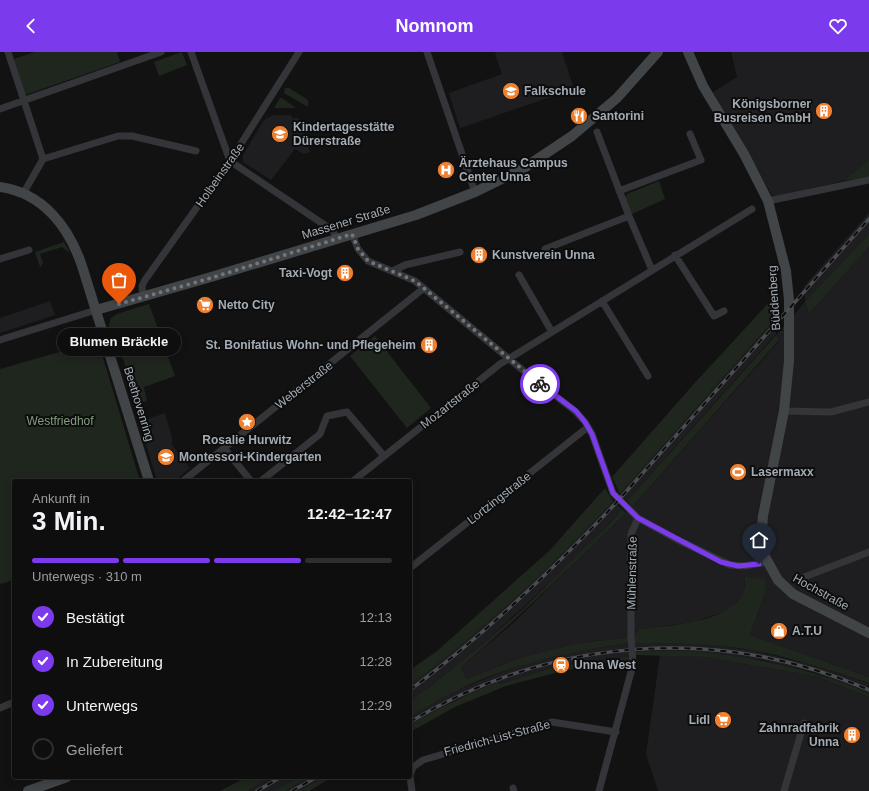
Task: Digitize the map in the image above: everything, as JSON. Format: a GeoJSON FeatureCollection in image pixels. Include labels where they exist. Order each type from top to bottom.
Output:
{"type":"FeatureCollection","features":[{"type":"Feature","properties":{"kind":"main road","name":"Massener Straße"},"geometry":{"type":"LineString","coordinates":[[96,310],[427,211],[474,192],[524,168],[572,136],[617,98],[658,52]]}},
{"type":"Feature","properties":{"kind":"main road","name":"Büddenberg"},"geometry":{"type":"LineString","coordinates":[[688,52],[703,86],[744,154],[768,201],[783,253],[789,300],[789,355],[784,411],[762,521],[761,540],[766,562]]}},
{"type":"Feature","properties":{"kind":"main road","name":"Beethovenring"},"geometry":{"type":"LineString","coordinates":[[0,187],[23,194],[49,210],[65,228],[78,252],[148,479]]}},
{"type":"Feature","properties":{"kind":"main road","name":"Hochstraße"},"geometry":{"type":"LineString","coordinates":[[766,562],[778,580],[793,594],[869,633]]}},
{"type":"Feature","properties":{"kind":"main road"},"geometry":{"type":"LineString","coordinates":[[28,791],[61,779]]}},
{"type":"Feature","properties":{"kind":"street"},"geometry":{"type":"LineString","coordinates":[[8,52],[43,159]]}},
{"type":"Feature","properties":{"kind":"street"},"geometry":{"type":"LineString","coordinates":[[0,110],[160,52]]}},
{"type":"Feature","properties":{"kind":"street"},"geometry":{"type":"LineString","coordinates":[[191,52],[230,161],[333,231],[337,239]]}},
{"type":"Feature","properties":{"kind":"street","name":"Holbeinstraße"},"geometry":{"type":"LineString","coordinates":[[143,296],[142,286],[145,280],[230,161],[299,52]]}},
{"type":"Feature","properties":{"kind":"street"},"geometry":{"type":"LineString","coordinates":[[427,52],[474,192]]}},
{"type":"Feature","properties":{"kind":"street"},"geometry":{"type":"LineString","coordinates":[[597,132],[619,191],[652,270]]}},
{"type":"Feature","properties":{"kind":"street"},"geometry":{"type":"LineString","coordinates":[[619,191],[700,160],[690,134]]}},
{"type":"Feature","properties":{"kind":"street"},"geometry":{"type":"LineString","coordinates":[[23,194],[43,159],[118,136],[132,136],[196,151]]}},
{"type":"Feature","properties":{"kind":"street"},"geometry":{"type":"LineString","coordinates":[[768,201],[869,180]]}},
{"type":"Feature","properties":{"kind":"street","name":"Mozartstraße"},"geometry":{"type":"LineString","coordinates":[[355,479],[509,359],[752,209]]}},
{"type":"Feature","properties":{"kind":"street"},"geometry":{"type":"LineString","coordinates":[[545,248],[629,216]]}},
{"type":"Feature","properties":{"kind":"street","name":"Mühlenstraße"},"geometry":{"type":"LineString","coordinates":[[352,234],[358,249],[368,261],[393,270],[415,281],[509,359],[576,411],[588,428],[613,493],[638,518],[631,534],[631,672],[599,791]]}},
{"type":"Feature","properties":{"kind":"street"},"geometry":{"type":"LineString","coordinates":[[0,260],[29,250]]}},
{"type":"Feature","properties":{"kind":"street"},"geometry":{"type":"LineString","coordinates":[[393,270],[405,265],[460,252]]}},
{"type":"Feature","properties":{"kind":"street"},"geometry":{"type":"LineString","coordinates":[[676,255],[714,316],[724,311]]}},
{"type":"Feature","properties":{"kind":"street"},"geometry":{"type":"LineString","coordinates":[[519,275],[552,332]]}},
{"type":"Feature","properties":{"kind":"street","name":"Weberstraße"},"geometry":{"type":"LineString","coordinates":[[185,479],[424,288]]}},
{"type":"Feature","properties":{"kind":"street"},"geometry":{"type":"LineString","coordinates":[[602,301],[648,376]]}},
{"type":"Feature","properties":{"kind":"street","name":"Massener Straße"},"geometry":{"type":"LineString","coordinates":[[0,340],[96,310]]}},
{"type":"Feature","properties":{"kind":"street"},"geometry":{"type":"LineString","coordinates":[[784,411],[831,412],[869,402]]}},
{"type":"Feature","properties":{"kind":"street"},"geometry":{"type":"LineString","coordinates":[[264,479],[320,434],[327,416],[347,412],[384,456]]}},
{"type":"Feature","properties":{"kind":"street","name":"Lortzingstraße"},"geometry":{"type":"LineString","coordinates":[[412,566],[588,428]]}},
{"type":"Feature","properties":{"kind":"street"},"geometry":{"type":"LineString","coordinates":[[224,448],[249,479]]}},
{"type":"Feature","properties":{"kind":"street"},"geometry":{"type":"LineString","coordinates":[[638,518],[676,539],[730,565],[745,566],[766,562]]}},
{"type":"Feature","properties":{"kind":"street"},"geometry":{"type":"LineString","coordinates":[[799,579],[869,552]]}},
{"type":"Feature","properties":{"kind":"street"},"geometry":{"type":"LineString","coordinates":[[0,708],[12,703]]}},
{"type":"Feature","properties":{"kind":"street","name":"Friedrich-List-Straße"},"geometry":{"type":"LineString","coordinates":[[412,770],[413,767],[423,760],[552,722],[616,732]]}},
{"type":"Feature","properties":{"kind":"street"},"geometry":{"type":"LineString","coordinates":[[784,791],[804,723]]}},
{"type":"Feature","properties":{"kind":"street","name":"Friedrich-List-Straße"},"geometry":{"type":"LineString","coordinates":[[410,779],[412,791]]}},
{"type":"Feature","properties":{"kind":"shaded area","name":"Falkschule"},"geometry":{"type":"Polygon","coordinates":[[[562,52],[574,89],[460,128],[449,93],[502,74],[495,53],[562,52]]]}},
{"type":"Feature","properties":{"kind":"shaded area"},"geometry":{"type":"Polygon","coordinates":[[[731,52],[869,52],[869,159],[843,181],[773,197],[713,92],[737,77],[731,52]]]}},
{"type":"Feature","properties":{"kind":"shaded area","name":"Kindertagesstätte Dürerstraße"},"geometry":{"type":"Polygon","coordinates":[[[273,115],[291,115],[292,118],[299,118],[310,152],[304,154],[295,149],[271,180],[243,162],[243,155],[264,120],[273,115]]]}},
{"type":"Feature","properties":{"kind":"shaded area"},"geometry":{"type":"Polygon","coordinates":[[[869,213],[869,234],[805,303],[809,314],[869,247],[869,677],[750,635],[765,593],[745,577],[744,594],[729,610],[694,622],[639,629],[634,636],[574,644],[523,657],[466,679],[461,667],[511,625],[632,507],[779,341],[775,335],[627,501],[620,494],[774,320],[776,335],[805,302],[804,286],[869,213]]]}},
{"type":"Feature","properties":{"kind":"shaded area"},"geometry":{"type":"Polygon","coordinates":[[[50,301],[55,315],[0,333],[0,318],[50,301]]]}},
{"type":"Feature","properties":{"kind":"shaded area","name":"Montessori-Kindergarten"},"geometry":{"type":"Polygon","coordinates":[[[165,413],[172,437],[172,445],[190,468],[177,479],[158,479],[156,477],[139,422],[165,413]]]}},
{"type":"Feature","properties":{"kind":"shaded area"},"geometry":{"type":"Polygon","coordinates":[[[613,501],[621,508],[619,513],[570,564],[483,644],[433,684],[412,699],[412,683],[508,604],[564,551],[613,501]]]}},
{"type":"Feature","properties":{"kind":"shaded area"},"geometry":{"type":"Polygon","coordinates":[[[692,642],[751,650],[805,663],[868,683],[869,694],[816,673],[763,660],[635,652],[634,643],[692,642]]]}},
{"type":"Feature","properties":{"kind":"shaded area"},"geometry":{"type":"Polygon","coordinates":[[[629,643],[630,656],[595,662],[585,661],[548,669],[457,699],[412,724],[412,716],[453,692],[533,661],[576,651],[629,643]]]}},
{"type":"Feature","properties":{"kind":"shaded area"},"geometry":{"type":"Polygon","coordinates":[[[660,655],[705,657],[818,677],[869,697],[869,791],[658,791],[646,754],[660,655]]]}},
{"type":"Feature","properties":{"kind":"shaded area"},"geometry":{"type":"Polygon","coordinates":[[[265,779],[295,779],[274,791],[248,791],[265,779]]]}},
{"type":"Feature","properties":{"kind":"shaded area"},"geometry":{"type":"Polygon","coordinates":[[[306,779],[320,779],[298,791],[285,791],[306,779]]]}},
{"type":"Feature","properties":{"kind":"green space"},"geometry":{"type":"Polygon","coordinates":[[[35,52],[117,52],[120,62],[25,95],[14,59],[35,52]]]}},
{"type":"Feature","properties":{"kind":"green space"},"geometry":{"type":"Polygon","coordinates":[[[182,52],[187,65],[159,76],[154,62],[182,52]]]}},
{"type":"Feature","properties":{"kind":"green space"},"geometry":{"type":"Polygon","coordinates":[[[285,88],[289,88],[308,100],[308,107],[284,93],[285,88]]]}},
{"type":"Feature","properties":{"kind":"green space"},"geometry":{"type":"Polygon","coordinates":[[[280,98],[282,98],[296,108],[274,108],[280,98]]]}},
{"type":"Feature","properties":{"kind":"green space"},"geometry":{"type":"Polygon","coordinates":[[[869,159],[869,177],[843,181],[869,159]]]}},
{"type":"Feature","properties":{"kind":"green space"},"geometry":{"type":"Polygon","coordinates":[[[659,181],[665,199],[632,214],[625,198],[627,194],[659,181]]]}},
{"type":"Feature","properties":{"kind":"green space"},"geometry":{"type":"Polygon","coordinates":[[[869,234],[869,247],[809,314],[805,302],[869,234]]]}},
{"type":"Feature","properties":{"kind":"green space"},"geometry":{"type":"Polygon","coordinates":[[[64,242],[70,253],[62,247],[40,254],[43,263],[40,267],[35,252],[64,242]]]}},
{"type":"Feature","properties":{"kind":"green space"},"geometry":{"type":"Polygon","coordinates":[[[774,297],[774,320],[620,494],[612,477],[692,386],[774,297]]]}},
{"type":"Feature","properties":{"kind":"green space"},"geometry":{"type":"Polygon","coordinates":[[[149,304],[175,376],[144,387],[147,401],[134,405],[124,361],[117,349],[109,325],[111,318],[117,314],[149,304]]]}},
{"type":"Feature","properties":{"kind":"green space"},"geometry":{"type":"Polygon","coordinates":[[[776,335],[779,340],[632,507],[627,501],[776,335]]]}},
{"type":"Feature","properties":{"kind":"green space"},"geometry":{"type":"Polygon","coordinates":[[[375,336],[431,408],[407,428],[350,356],[375,336]]]}},
{"type":"Feature","properties":{"kind":"green space","name":"Westfriedhof"},"geometry":{"type":"Polygon","coordinates":[[[98,341],[139,479],[12,479],[12,581],[0,584],[0,369],[98,341]]]}},
{"type":"Feature","properties":{"kind":"green space"},"geometry":{"type":"Polygon","coordinates":[[[605,488],[613,501],[590,526],[541,574],[490,620],[412,683],[412,669],[437,651],[550,550],[605,488]]]}},
{"type":"Feature","properties":{"kind":"green space"},"geometry":{"type":"Polygon","coordinates":[[[621,508],[626,513],[545,592],[461,667],[466,679],[523,657],[574,644],[629,637],[629,643],[539,660],[495,674],[447,696],[412,716],[412,699],[433,684],[483,644],[524,608],[619,513],[621,508]]]}},
{"type":"Feature","properties":{"kind":"green space"},"geometry":{"type":"Polygon","coordinates":[[[745,576],[765,580],[765,593],[750,635],[869,677],[869,683],[796,660],[751,650],[678,643],[634,643],[634,636],[639,629],[696,621],[724,612],[735,604],[743,594],[745,588],[745,576]]]}},
{"type":"Feature","properties":{"kind":"green space"},"geometry":{"type":"Polygon","coordinates":[[[681,651],[753,659],[777,664],[823,676],[869,694],[869,697],[818,677],[705,657],[635,655],[635,652],[681,651]]]}},
{"type":"Feature","properties":{"kind":"green space"},"geometry":{"type":"Polygon","coordinates":[[[630,656],[629,668],[604,663],[562,671],[506,686],[455,707],[412,731],[412,724],[453,702],[497,682],[500,684],[548,669],[585,661],[595,662],[630,656]]]}},
{"type":"Feature","properties":{"kind":"green space"},"geometry":{"type":"Polygon","coordinates":[[[243,779],[265,779],[248,791],[220,791],[243,779]]]}},
{"type":"Feature","properties":{"kind":"green space"},"geometry":{"type":"Polygon","coordinates":[[[295,779],[306,779],[285,791],[274,791],[295,779]]]}},
{"type":"Feature","properties":{"kind":"green space"},"geometry":{"type":"Polygon","coordinates":[[[320,779],[330,779],[309,791],[298,791],[320,779]]]}},
{"type":"Feature","properties":{"kind":"railway"},"geometry":{"type":"LineString","coordinates":[[412,688],[465,647],[517,601],[592,528],[869,219]]}},
{"type":"Feature","properties":{"kind":"railway"},"geometry":{"type":"LineString","coordinates":[[412,721],[464,694],[520,672],[577,657],[636,649],[695,649],[753,655],[812,669],[869,690]]}},
{"type":"Feature","properties":{"kind":"railway"},"geometry":{"type":"LineString","coordinates":[[257,791],[278,779]]}},
{"type":"Feature","properties":{"kind":"railway"},"geometry":{"type":"LineString","coordinates":[[292,791],[313,779]]}},
{"type":"Feature","properties":{"kind":"way so far"},"geometry":{"type":"LineString","coordinates":[[119,304],[211,278],[352,234],[355,244],[368,261],[378,266],[403,274],[415,281],[540,384]]}},
{"type":"Feature","properties":{"kind":"place","name":"Falkschule"},"geometry":{"type":"Point","coordinates":[511,91]}},
{"type":"Feature","properties":{"kind":"place","name":"Königsborner Busreisen GmbH"},"geometry":{"type":"Point","coordinates":[824,111]}},
{"type":"Feature","properties":{"kind":"place","name":"Santorini"},"geometry":{"type":"Point","coordinates":[579,116]}},
{"type":"Feature","properties":{"kind":"place","name":"Kindertagesstätte Dürerstraße"},"geometry":{"type":"Point","coordinates":[280,134]}},
{"type":"Feature","properties":{"kind":"place","name":"Ärztehaus Campus Center Unna"},"geometry":{"type":"Point","coordinates":[446,170]}},
{"type":"Feature","properties":{"kind":"place","name":"Kunstverein Unna"},"geometry":{"type":"Point","coordinates":[479,255]}},
{"type":"Feature","properties":{"kind":"place","name":"Taxi-Vogt"},"geometry":{"type":"Point","coordinates":[345,273]}},
{"type":"Feature","properties":{"kind":"place","name":"Blumen Bräckle"},"geometry":{"type":"Point","coordinates":[119,304]}},
{"type":"Feature","properties":{"kind":"place","name":"Netto City"},"geometry":{"type":"Point","coordinates":[205,305]}},
{"type":"Feature","properties":{"kind":"place","name":"St. Bonifatius Wohn- und Pflegeheim"},"geometry":{"type":"Point","coordinates":[429,345]}},
{"type":"Feature","properties":{"kind":"place","name":"Rosalie Hurwitz"},"geometry":{"type":"Point","coordinates":[247,422]}},
{"type":"Feature","properties":{"kind":"place","name":"Montessori-Kindergarten"},"geometry":{"type":"Point","coordinates":[166,457]}},
{"type":"Feature","properties":{"kind":"place","name":"Lasermaxx"},"geometry":{"type":"Point","coordinates":[738,472]}},
{"type":"Feature","properties":{"kind":"place","name":"A.T.U"},"geometry":{"type":"Point","coordinates":[779,631]}},
{"type":"Feature","properties":{"kind":"place","name":"Unna West"},"geometry":{"type":"Point","coordinates":[561,665]}},
{"type":"Feature","properties":{"kind":"place","name":"Lidl"},"geometry":{"type":"Point","coordinates":[723,720]}},
{"type":"Feature","properties":{"kind":"place","name":"Zahnradfabrik Unna"},"geometry":{"type":"Point","coordinates":[852,735]}},
{"type":"Feature","properties":{"kind":"route"},"geometry":{"type":"LineString","coordinates":[[540,384],[581,416],[592,434],[613,493],[638,518],[656,529],[721,562],[738,566],[759,564]]}}]}
